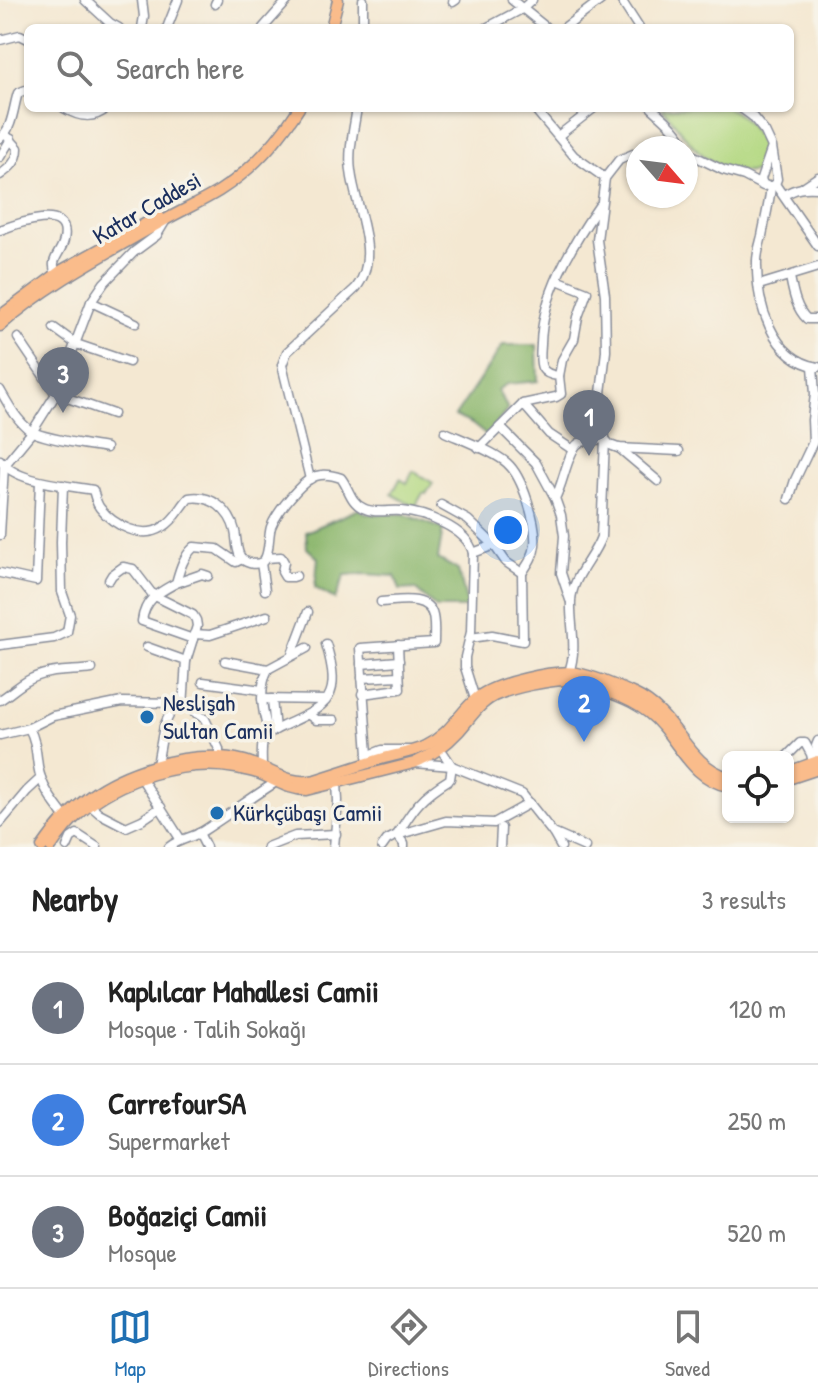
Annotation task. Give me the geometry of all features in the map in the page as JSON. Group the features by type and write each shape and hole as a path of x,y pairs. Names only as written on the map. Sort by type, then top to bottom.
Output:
{"main road":[{"path":"326,24 332,0"},
{"path":"332,24 338,0"},
{"name":"Katar Caddesi","path":"0,316 226,178 265,144 290,112"},
{"name":"Katar Caddesi","path":"0,326 61,276 219,191 248,169 279,137 296,112"},
{"path":"423,747 451,728 492,687 556,673 641,707 663,726 699,772 722,784"},
{"path":"568,676 577,673 602,681 650,703 669,720 700,762 722,775"},
{"path":"260,770 289,788 307,790 337,782 368,764 414,763 440,748 457,733 478,702"},
{"path":"53,847 56,833 65,817 86,799 132,773 219,761 302,782 423,747 440,748"},
{"path":"411,750 414,763"},
{"path":"794,770 817,762"},
{"path":"794,775 817,762"},
{"path":"42,847 90,805 158,769"},
{"path":"34,847 56,833"}],"street":[{"path":"85,0 112,24"},
{"path":"142,0 144,24"},
{"path":"169,24 178,0"},
{"path":"267,24 288,0"},
{"path":"363,0 363,24"},
{"path":"512,0 542,24"},
{"path":"494,24 532,0"},
{"path":"569,24 601,0"},
{"path":"621,0 634,24"},
{"path":"3,39 24,37"},
{"path":"0,157 18,93 24,91"},
{"path":"71,112 91,117 100,112"},
{"path":"310,479 282,361 287,352 356,288 367,269 365,229 350,169 357,112"},
{"path":"537,112 574,156 605,178"},
{"path":"558,136 589,112"},
{"path":"657,112 680,136"},
{"path":"746,112 757,122 772,147 769,206 757,260 764,317 780,344 816,367 813,442 789,499"},
{"path":"0,175 13,165 18,155 18,148 5,140"},
{"path":"763,174 772,147"},
{"path":"571,601 575,584 601,537 605,439 601,393 606,351 605,295 597,240 605,178 619,160 626,157"},
{"path":"698,158 723,170 771,182 784,195 818,246"},
{"path":"744,176 769,171 771,182"},
{"path":"784,195 818,177"},
{"path":"803,187 818,188"},
{"path":"559,376 543,372 540,362 541,326 557,280 584,226 602,202"},
{"path":"0,230 29,220 56,219 62,222 65,231 59,252 61,276"},
{"path":"0,535 2,463 32,432 56,394 91,302 104,283 134,252 157,235 166,220"},
{"path":"759,285 818,267"},
{"path":"790,277 803,316 818,319"},
{"path":"479,448 523,404 560,396 562,360 574,339 587,292 557,280"},
{"path":"91,302 136,323"},
{"path":"54,328 76,344 129,362"},
{"path":"18,338 56,394 113,414"},
{"path":"0,390 15,415 32,432 106,448"},
{"path":"523,404 549,434 573,450"},
{"path":"500,427 536,463 561,515 564,536 561,573 571,601 574,649 568,676"},
{"path":"445,432 507,463 518,475 536,541 534,553 522,573 523,641 492,635 470,638"},
{"path":"605,439 618,448 679,451"},
{"path":"555,498 561,489 573,450 579,443 605,439"},
{"path":"618,448 658,481"},
{"path":"2,463 40,482 93,490 106,514 128,528 144,533 152,533 167,525 189,498 214,502 232,521 242,559 252,564 281,557 285,577 296,576"},
{"path":"265,590 264,560 279,511 291,496 317,475 328,474 344,481 351,498 366,510 402,511 456,529 466,537 473,553 473,604 465,667 478,702"},
{"path":"0,573 36,581 40,482"},
{"path":"0,645 54,638 67,632 70,615 62,592 63,485"},
{"path":"441,505 468,520 494,545 506,562 522,573"},
{"path":"473,553 494,545"},
{"path":"176,583 181,566 194,547 217,549 236,562 242,559"},
{"path":"109,580 123,567 133,569 153,595 193,615 196,620 179,705 164,726 158,769"},
{"path":"208,576 202,574 153,595 143,612 142,621 194,636 210,635 267,616"},
{"path":"368,764 360,648 434,643 433,614 427,605 418,600 381,602"},
{"path":"291,655 308,612"},
{"path":"260,770 264,741 272,732 309,715 327,700 333,689 326,644"},
{"path":"362,694 400,689 398,645"},
{"path":"147,647 186,661"},
{"path":"272,732 263,716 265,674 268,669 307,648"},
{"path":"225,661 268,669"},
{"path":"361,664 399,661"},
{"path":"0,700 29,679 63,671 92,669"},
{"path":"362,678 399,676"},
{"path":"203,682 272,699 327,700"},
{"path":"272,699 272,732"},
{"path":"0,735 29,728 53,716 122,702 179,705 205,719 219,749 219,761"},
{"path":"309,715 316,720 334,720"},
{"path":"29,728 34,738 41,778 65,817"},
{"path":"817,762 818,741"},
{"path":"792,751 800,743 805,743 817,762"},
{"path":"397,835 415,806 430,791 450,779 452,766 440,748"},
{"path":"414,763 452,766 522,794 561,847"},
{"path":"0,823 41,778"},
{"path":"142,779 181,840"},
{"path":"169,847 233,813 276,782"},
{"path":"334,847 337,782"},
{"path":"382,847 397,835 446,821 494,823 530,803"},
{"path":"90,805 126,827 161,807"},
{"path":"500,847 501,828"},
{"path":"199,833 206,847"},
{"path":"553,833 585,847"},
{"path":"67,847 77,834 97,847"},
{"path":"267,847 295,836 336,834"},
{"path":"397,835 404,847"}],"green space":[{"path":"665,112 734,112 758,137 765,160 762,168 752,172 724,168 698,150 698,136 685,136"},
{"path":"503,345 537,345 538,381 507,384 497,390 508,409 487,436 455,416"},
{"path":"413,471 433,483 415,507 392,494 400,479 407,483"},
{"path":"359,509 367,514 404,514 443,529 438,559 458,570 468,608 436,608 415,589 400,590 395,576 345,575 335,599 315,588 318,558 307,548 306,532"}],"place":[{"name":"Boğaziçi Camii","path":"63,413"},
{"name":"Kaplılcar Mahallesi Camii","path":"589,456"},
{"name":"Neslişah Sultan Camii","path":"147,717"},
{"name":"CarrefourSA","path":"584,742"},
{"name":"Kürkçübaşı Camii","path":"217,813"}]}
